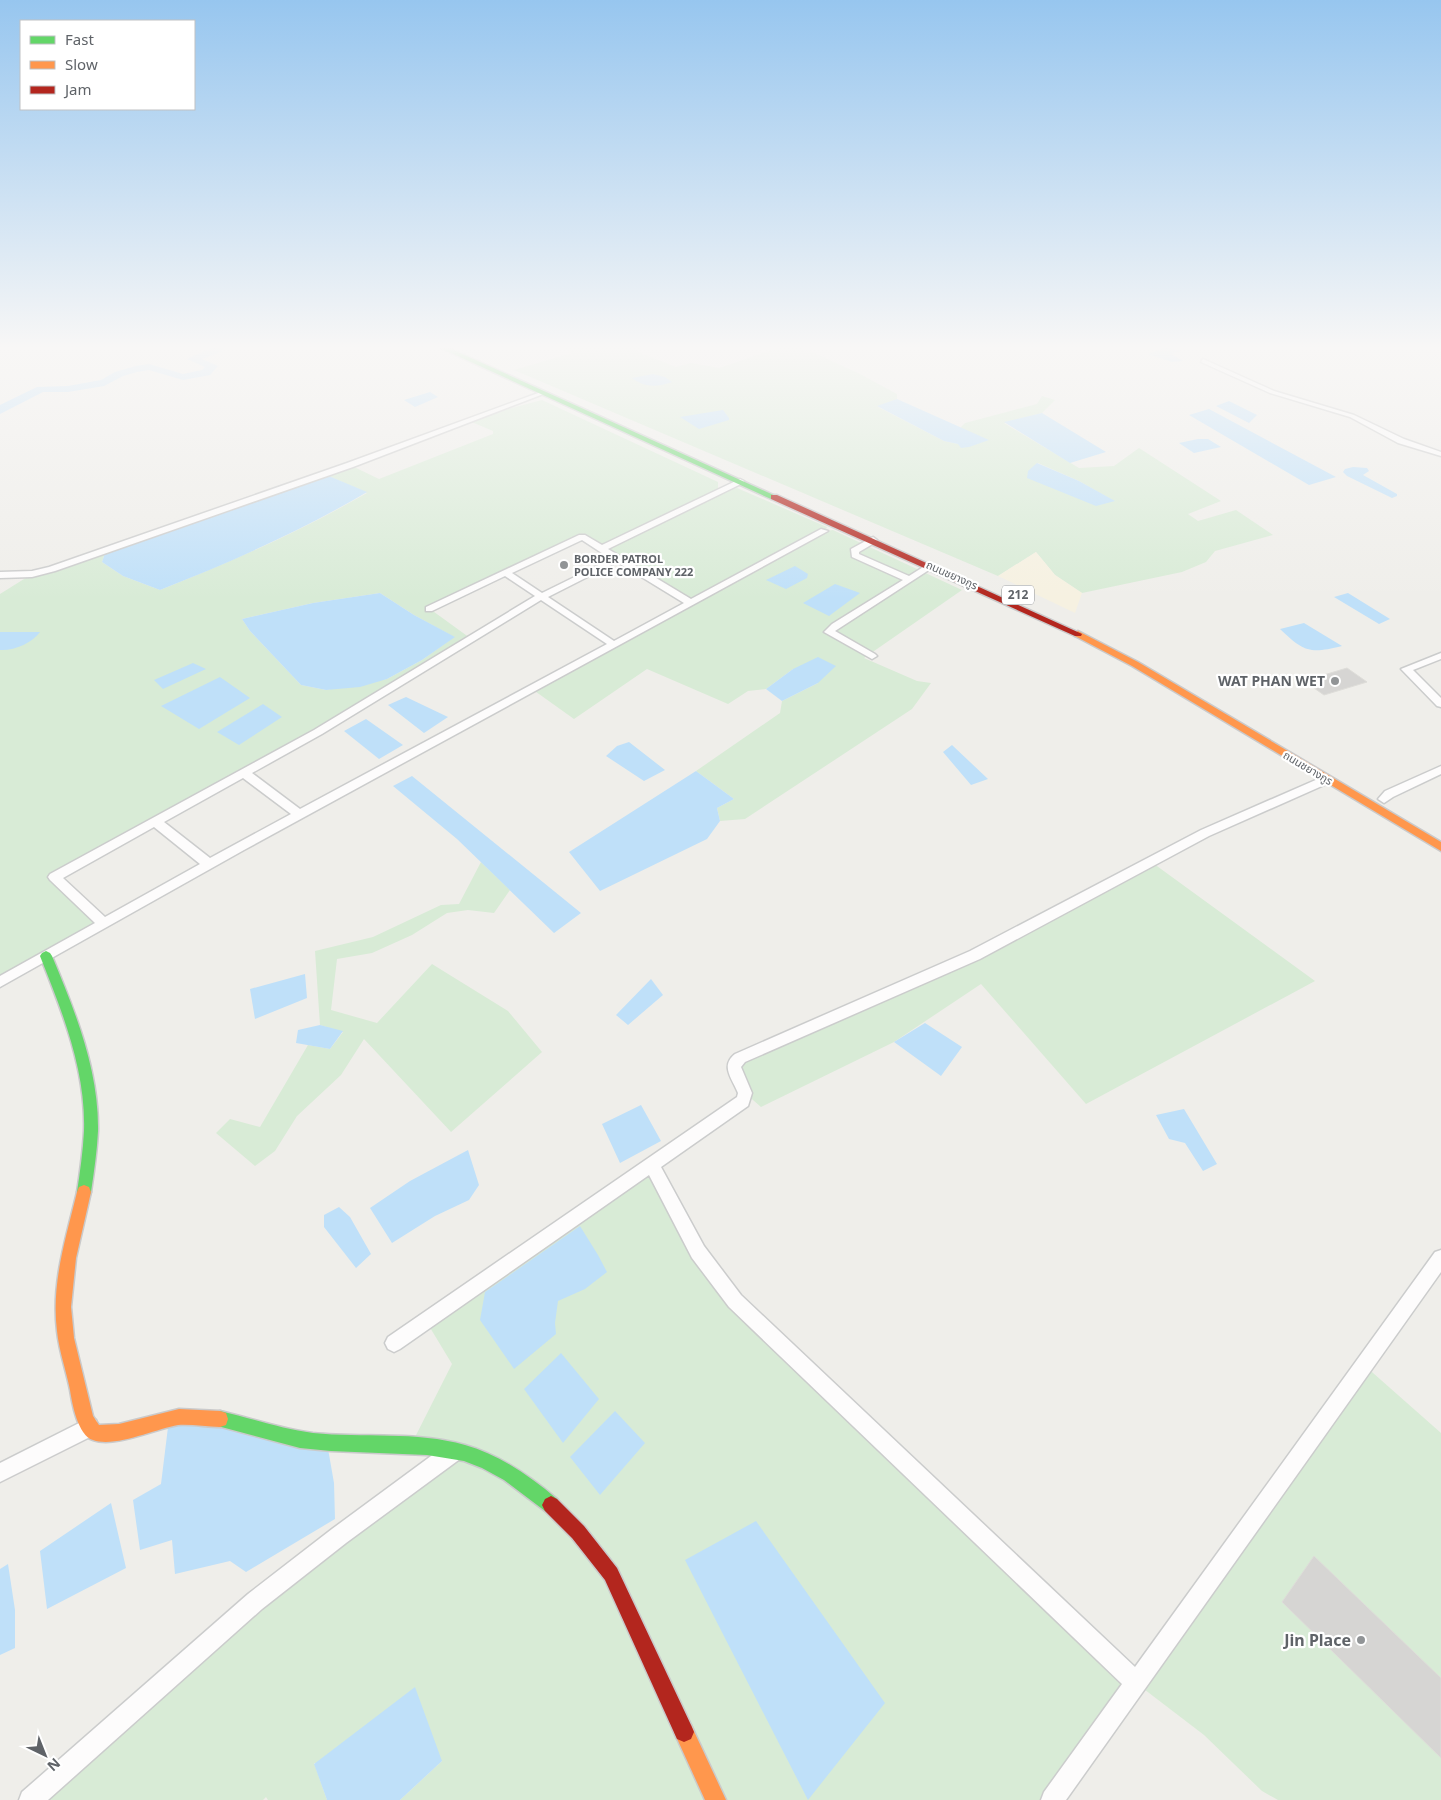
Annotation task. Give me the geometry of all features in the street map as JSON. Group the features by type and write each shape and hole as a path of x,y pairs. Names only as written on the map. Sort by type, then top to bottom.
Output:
{"main road":[{"name":"ถนนชยางกูร","path":"628,431 740,481 775,492 873,540 1083,636 1135,664 1441,847"},
{"name":"ถนนชยางกูร","path":"641,431 775,492 1092,630 1146,658 1294,745"},
{"path":"46,956 66,1004 80,1046 89,1092 92,1139 85,1194 64,1285 63,1310 64,1333 89,1427 95,1433 106,1434 169,1419 189,1416 211,1417 289,1438 317,1442 456,1450 497,1468 539,1493 590,1544 611,1574 716,1800"}],"street":[{"path":"0,575 32,574 52,569 341,468 441,431"},
{"path":"1383,431 1401,440 1441,454"},
{"path":"601,549 740,481"},
{"path":"0,982 210,865 824,531"},
{"path":"429,609 582,537 690,603"},
{"path":"873,540 854,551 855,555 909,579"},
{"path":"104,924 54,877 244,773 418,673 470,638 542,596 617,559"},
{"path":"872,656 829,632 835,626 931,566"},
{"path":"506,573 614,645"},
{"path":"1441,656 1406,668 1441,704"},
{"path":"1384,799 1389,794 1441,770"},
{"path":"244,773 300,816"},
{"path":"394,1343 743,1101 746,1092 734,1067 734,1063 740,1058 975,955 1204,833 1327,779"},
{"path":"156,822 210,865"},
{"path":"651,1164 698,1252 735,1301 1136,1683"},
{"path":"1052,1800 1441,1258"},
{"path":"0,1473 89,1427"},
{"path":"30,1800 65,1772 228,1624 354,1524 456,1450"}],"green space":[{"path":"493,431 609,431 718,482 718,492 737,488 827,527 825,531 833,530 962,590 864,658 917,681 931,683 912,709 745,819 720,821 717,808 734,799 696,771 780,713 782,701 818,683 793,669 766,689 748,691 728,704 647,669 574,719 532,689 690,603 582,537 430,609 470,638 417,673 54,877 104,924 0,982 0,594 32,574 106,550 102,562 123,576 160,590 265,545 367,493 324,474 350,465 379,479 493,434","holes":["380,593 414,615 454,637 422,660 387,679 326,690 301,685 250,631 242,619 313,603"]},
{"path":"657,431 925,431 944,441 958,444 988,440 967,431 1017,431 1079,468 1114,466 1139,448 1221,501 1188,514 1198,521 1236,510 1273,535 1215,551 1206,562 1182,572 1082,593 1055,575 1036,552 998,576","holes":["1038,463 1079,481 1114,501 1029,471"]},
{"path":"1150,861 1315,981 1086,1104 981,984 894,1042 761,1107 745,1093 734,1063 901,986"},
{"path":"481,862 510,890 494,913 468,910 447,913 412,935 372,953 337,959 331,1010 377,1023 432,964 508,1011 542,1052 451,1132 364,1039 341,1075 297,1116 275,1151 255,1166 216,1133 230,1119 260,1127 308,1045 330,1049 343,1032 320,1025 315,951 373,937 441,905 459,904"},
{"path":"651,1164 715,1276 1136,1683 1052,1800 400,1800 442,1761 314,1763 327,1800 268,1800 266,1797 263,1800 30,1800 228,1624 455,1451 410,1447 452,1364 426,1321"},
{"path":"1364,1365 1441,1433 1441,1800 1278,1800 1262,1791 1204,1735 1136,1683"}],"sand":[{"path":"1036,552 1055,575 1082,593 1075,613 998,576"}],"water":[{"path":"925,431 969,431 989,440 961,448 958,444 944,441"},
{"path":"1018,431 1072,431 1106,452 1070,463"},
{"path":"1216,431 1250,431 1336,477 1309,485"},
{"path":"1208,439 1221,447 1194,453 1179,443"},
{"path":"1037,463 1079,481 1115,501 1096,506 1027,478 1028,471"},
{"path":"1353,467 1367,468 1369,471 1363,475 1397,494 1397,496 1392,498 1347,476 1343,472 1345,469"},
{"path":"324,474 367,492 317,520 265,545 160,590 123,576 102,562 106,550"},
{"path":"795,566 808,574 807,578 786,589 766,580"},
{"path":"835,584 860,593 829,616 803,603"},
{"path":"380,593 414,615 455,637 422,660 387,679 360,687 326,690 301,685 250,631 242,619 313,603"},
{"path":"1348,593 1390,619 1379,624 1334,597"},
{"path":"1304,623 1342,646 1322,650 1308,649 1295,642 1280,629"},
{"path":"0,632 40,632 22,646 0,650"},
{"path":"818,657 836,666 818,683 782,701 766,689 793,669"},
{"path":"193,663 206,669 163,689 154,680"},
{"path":"220,677 250,698 199,729 161,706"},
{"path":"406,697 448,717 424,733 388,705"},
{"path":"263,704 282,717 239,745 217,732"},
{"path":"366,719 403,745 379,759 344,731"},
{"path":"629,742 665,770 644,781 606,756 617,746"},
{"path":"952,745 988,779 971,785 943,752"},
{"path":"696,771 734,799 717,808 720,821 707,839 600,891 569,852"},
{"path":"412,776 581,913 554,933 457,839 393,786"},
{"path":"305,974 307,998 255,1019 250,989"},
{"path":"651,979 663,995 628,1025 616,1015"},
{"path":"925,1023 962,1047 941,1076 894,1042"},
{"path":"320,1025 343,1031 330,1049 296,1043 298,1030"},
{"path":"641,1105 661,1141 620,1163 602,1124"},
{"path":"1184,1109 1217,1164 1203,1171 1185,1143 1169,1139 1156,1115"},
{"path":"468,1150 479,1185 469,1200 435,1216 392,1243 370,1208 410,1181"},
{"path":"339,1207 350,1217 371,1254 356,1268 324,1227 324,1215"},
{"path":"580,1226 607,1272 585,1289 558,1301 555,1323 556,1334 514,1369 480,1320 485,1292"},
{"path":"561,1353 599,1399 563,1443 524,1389"},
{"path":"615,1411 645,1443 600,1495 570,1457"},
{"path":"169,1419 327,1443 334,1483 335,1519 246,1572 230,1561 175,1574 172,1540 140,1550 133,1500 161,1484"},
{"path":"111,1503 126,1568 47,1609 40,1551"},
{"path":"756,1521 885,1703 808,1800 685,1560"},
{"path":"8,1564 15,1610 15,1648 0,1655 0,1569"},
{"path":"415,1687 442,1761 400,1800 327,1800 314,1764"}],"building":[{"name":"WAT PHAN WET","path":"1347,668 1367,682 1324,695 1304,681"},
{"name":"Jin Place","path":"1314,1556 1441,1678 1441,1758 1282,1602"}],"traffic: fast":[{"path":"627,431 774,497"},
{"path":"46,956 69,1015 85,1071 91,1129 84,1192"},
{"path":"220,1419 300,1439 331,1443 427,1446 464,1453 488,1462 511,1474 551,1505"}],"traffic: slow":[{"path":"1078,634 1135,664 1441,847"},
{"path":"84,1192 65,1274 63,1307 67,1345 82,1408 90,1427 95,1433 119,1432 179,1417 220,1419"},
{"path":"684,1732 716,1800"}],"traffic: jam":[{"path":"774,497 1078,634"},
{"path":"551,1505 578,1532 611,1574 684,1732"}],"place":[{"name":"BORDER PATROL POLICE COMPANY 222","path":"564,565"},
{"name":"WAT PHAN WET","path":"1335,681"},
{"name":"Jin Place","path":"1361,1640"}]}
